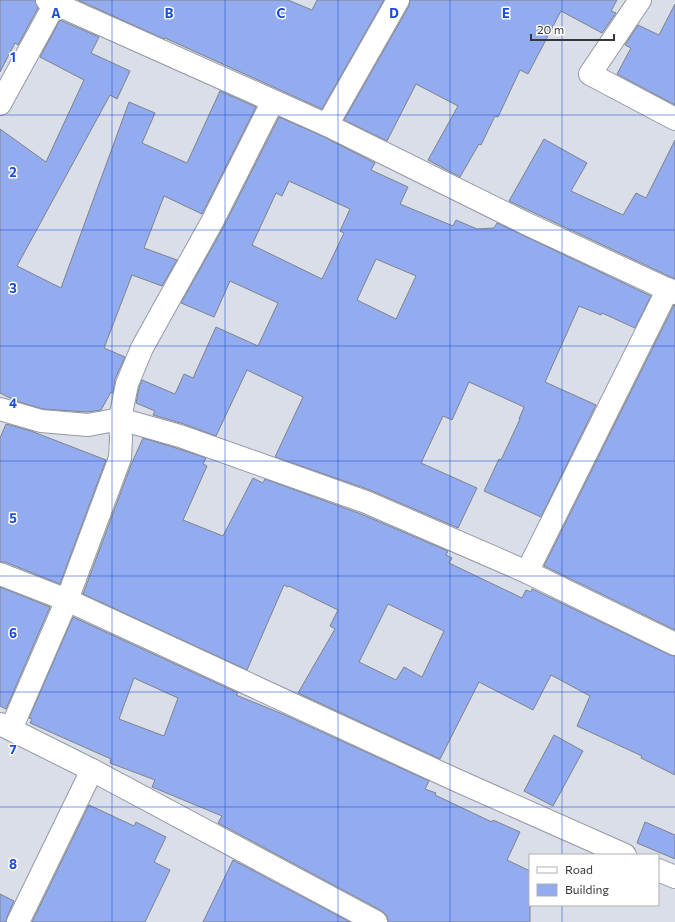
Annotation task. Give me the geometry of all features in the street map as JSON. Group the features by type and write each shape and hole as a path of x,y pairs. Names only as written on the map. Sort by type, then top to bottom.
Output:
{"street":[{"path":"327,126 398,0"},
{"path":"640,0 590,74 675,119"},
{"path":"0,104 53,1 327,126 525,223 671,291 527,572"},
{"path":"273,101 212,222 142,348 127,384 120,419 120,458 67,600 6,727 92,770 376,922"},
{"path":"0,409 41,421 88,425 120,419 180,436 366,502 527,572 675,644"},
{"path":"0,574 67,600 463,783 623,854"},
{"path":"18,922 92,770"},
{"path":"659,870 675,878"}],"building":[{"path":"0,0 35,0 38,8 18,45 15,43 0,72"},
{"path":"78,0 288,0 312,10 317,0 384,0 322,109"},
{"path":"410,0 617,0 611,11 616,13 602,33 561,11 528,74 520,70 498,117 495,116 481,145 479,144 460,177 428,160 458,106 416,84 387,141 344,120 409,6"},
{"path":"675,4 675,105 617,74 631,48 625,45 638,25 659,35"},
{"path":"60,20 99,37 91,53 130,71 117,99 110,95 17,266 61,288 129,102 155,113 142,143 187,163 220,91 256,107 202,214 164,196 144,248 177,260 162,286 132,275 104,348 125,357 115,379 113,393 111,392 101,410 87,412 43,409 16,401 0,393 0,129 46,162 84,80 40,57"},
{"path":"279,117 322,136 375,163 371,170 408,187 400,204 453,226 456,220 477,229 494,228 497,223 651,296 635,328 602,313 601,315 579,306 545,382 596,405 541,517 484,491 499,459 501,460 524,407 469,382 452,420 443,416 421,463 477,488 458,528 370,490 275,457 303,397 247,370 216,436 184,424 153,415 155,411 136,403 142,380 175,394 184,374 193,378 216,327 258,346 278,303 230,281 214,317 181,303 223,228","holes":["289,181 350,209 340,231 344,233 322,279 252,245 276,193 282,196","376,259 416,276 396,319 357,300"]},
{"path":"544,139 587,163 571,191 623,215 636,193 646,198 675,140 675,279 509,201"},
{"path":"675,305 675,630 544,566"},
{"path":"6,424 31,431 106,460 60,584 5,562 0,562 0,438"},
{"path":"143,438 206,458 203,464 207,466 183,520 223,536 253,478 263,483 265,479 361,514 448,551 446,555 452,558 449,563 522,598 526,590 531,592 532,589 670,655 675,656 675,775 641,758 642,756 577,726 590,696 551,675 533,710 479,682 440,759 298,693 335,629 330,626 338,610 289,586 284,585 247,670 83,594 131,465","holes":["388,604 444,631 422,677 404,667 396,680 359,662"]},
{"path":"0,587 50,607 6,709 0,706"},
{"path":"73,617 238,693 236,695 285,715 429,781 425,789 436,793 435,795 492,822 493,820 520,832 507,860 529,871 530,922 388,922 387,916 382,911 218,823 222,816 152,787 155,780 110,763 111,759 30,723 32,719 29,718","holes":["134,678 178,698 164,736 119,719"]},
{"path":"554,735 583,751 553,806 524,791"},
{"path":"89,805 134,826 136,822 166,837 154,862 170,870 145,922 32,922"},
{"path":"645,822 675,835 675,859 637,843"},
{"path":"233,860 350,922 203,922"},
{"path":"0,894 14,901 6,922 0,922"}]}
